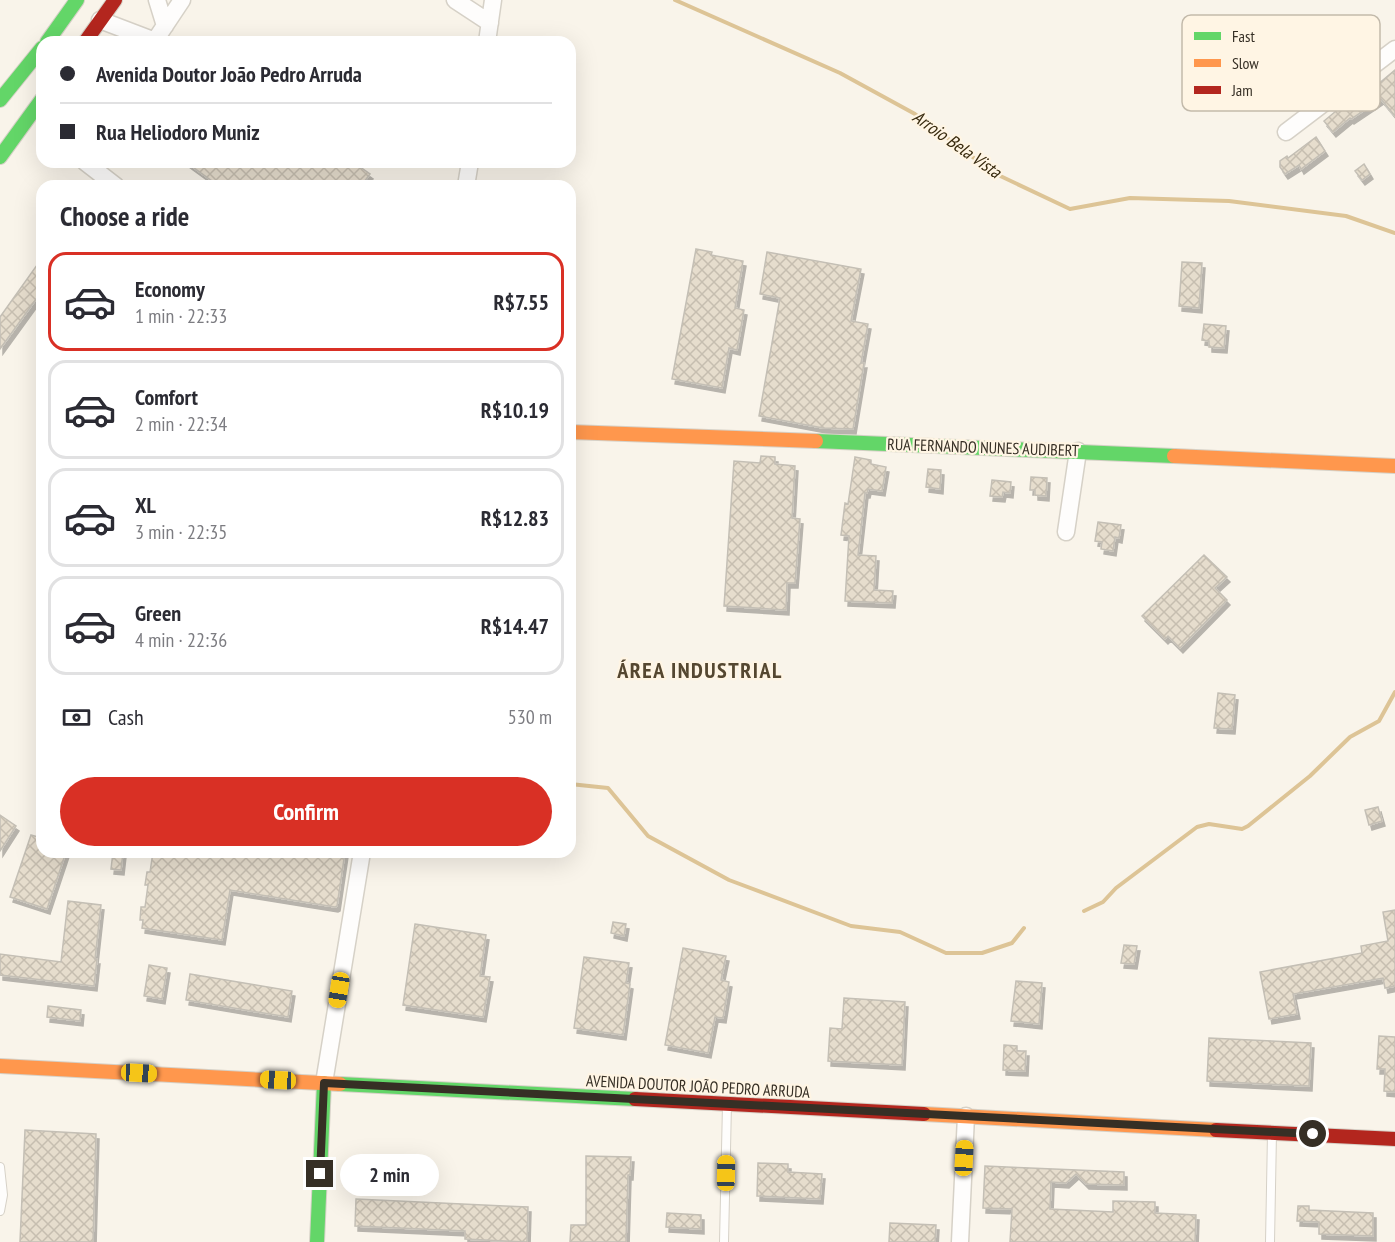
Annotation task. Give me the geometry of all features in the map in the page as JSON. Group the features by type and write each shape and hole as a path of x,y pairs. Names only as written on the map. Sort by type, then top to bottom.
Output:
{"main road":[{"path":"51,36 77,0"},
{"path":"89,36 115,0"},
{"path":"0,100 36,55"},
{"path":"0,157 35,118"},
{"name":"RUA FERNANDO NUNES AUDIBERT","path":"576,432 1078,451 1395,466"},
{"name":"AVENIDA DOUTOR JOÃO PEDRO ARRUDA","path":"0,1066 1395,1139"},
{"path":"317,1242 324,1083"}],"street":[{"path":"157,0 165,26"},
{"path":"158,36 182,0"},
{"path":"455,0 490,23"},
{"path":"488,36 494,0"},
{"path":"100,20 139,36"},
{"path":"1380,60 1395,49"},
{"path":"1286,132 1314,111"},
{"path":"93,168 108,180"},
{"path":"1066,532 1078,451"},
{"path":"324,1083 361,858"},
{"path":"960,1242 966,1116"}],"lane":[{"path":"724,1242 727,1104"},
{"path":"1270,1242 1272,1132"},
{"path":"0,1167 3,1195 0,1211"}],"building":[{"path":"1395,70 1395,116 1380,100 1380,82"},
{"path":"1336,111 1363,111 1333,132 1324,121"},
{"path":"1316,137 1325,151 1301,169 1299,165 1285,174 1280,167 1280,161 1287,156 1288,158"},
{"path":"1364,164 1370,174 1362,180 1355,171"},
{"path":"194,168 362,168 370,174 366,180 211,180"},
{"path":"696,249 712,252 711,255 743,261 735,308 744,310 737,350 729,348 722,388 672,379"},
{"path":"767,252 861,269 851,321 868,324 853,429 823,428 759,416 780,298 760,294"},
{"path":"1182,262 1202,263 1199,308 1179,306"},
{"path":"36,266 36,299 0,349 0,317"},
{"path":"1204,324 1226,326 1224,348 1209,347 1209,341 1202,340"},
{"path":"761,456 775,457 775,464 795,466 792,518 800,519 795,583 787,583 786,610 724,606 734,461 760,463"},
{"path":"855,457 871,460 871,464 886,467 882,491 868,489 865,493 858,555 876,556 874,590 893,591 892,603 845,601 849,536 841,535"},
{"path":"928,469 941,470 940,489 926,487"},
{"path":"1031,477 1047,478 1046,496 1035,495 1035,490 1030,490"},
{"path":"992,480 1011,482 1010,493 1003,492 1002,497 990,496"},
{"path":"1098,522 1121,525 1119,538 1115,537 1113,551 1101,549 1102,542 1095,541"},
{"path":"1204,555 1227,577 1215,588 1227,600 1180,648 1168,636 1165,639 1142,616"},
{"path":"1218,693 1235,695 1232,729 1214,728"},
{"path":"1378,807 1382,821 1369,825 1365,810"},
{"path":"0,815 16,826 0,851"},
{"path":"31,835 36,836 36,858 64,858 47,909 10,897"},
{"path":"112,858 122,858 121,870 111,869"},
{"path":"152,858 344,858 335,907 230,890 222,940 142,928 141,907 145,907 148,885 145,885 147,872 150,872"},
{"path":"68,901 101,905 94,986 0,975 0,954 61,962"},
{"path":"1395,910 1395,986 1385,988 1383,978 1293,994 1297,1014 1269,1019 1260,972 1362,953 1361,946 1388,941 1383,912"},
{"path":"613,922 626,924 624,936 611,933"},
{"path":"415,924 486,935 480,976 490,977 483,1017 403,1005"},
{"path":"1124,945 1137,946 1134,964 1121,963"},
{"path":"683,948 726,956 721,980 729,982 723,1018 715,1017 708,1053 665,1045"},
{"path":"584,957 629,963 626,983 630,984 623,1035 574,1028"},
{"path":"149,965 167,968 162,999 144,996"},
{"path":"190,974 292,991 288,1017 186,1000"},
{"path":"1016,981 1042,983 1039,1024 1011,1021"},
{"path":"844,998 905,1002 902,1065 828,1061 830,1028 842,1029"},
{"path":"48,1006 81,1010 80,1021 47,1017"},
{"path":"1379,1036 1395,1037 1395,1092 1384,1091 1385,1069 1377,1069"},
{"path":"1209,1038 1311,1043 1309,1086 1207,1081"},
{"path":"1004,1045 1017,1046 1017,1051 1026,1051 1025,1071 1003,1070"},
{"path":"25,1130 96,1134 93,1242 20,1242"},
{"path":"586,1156 631,1157 630,1175 628,1175 626,1242 570,1242 571,1225 586,1225"},
{"path":"758,1163 788,1164 788,1172 822,1174 820,1199 757,1196"},
{"path":"985,1166 1124,1172 1124,1185 1086,1184 1076,1174 1066,1183 1051,1182 1050,1209 1113,1212 1113,1201 1155,1202 1155,1213 1196,1215 1195,1242 1010,1242 1012,1209 983,1208"},
{"path":"356,1199 528,1207 527,1242 465,1239 465,1231 355,1226"},
{"path":"1298,1206 1309,1206 1309,1210 1373,1213 1373,1236 1319,1234 1319,1222 1297,1221"},
{"path":"667,1213 701,1215 701,1229 666,1227"},
{"path":"890,1223 936,1225 935,1242 889,1242"}],"waterway":[{"name":"Arroio Bela Vista","path":"675,0 840,73 915,114 994,173 1070,209 1130,198 1229,201 1346,216 1395,233"},
{"path":"1084,911 1103,902 1116,888 1197,827 1209,824 1242,829 1248,826 1310,776 1350,737 1379,721 1395,692"},
{"path":"576,785 608,788 648,836 729,880 851,926 900,932 946,953 982,953 1012,943 1024,928"}],"traffic: fast":[{"path":"51,36 77,0"},
{"path":"0,100 36,55"},
{"path":"0,157 36,107"},
{"path":"816,441 1174,456"},
{"path":"317,1242 324,1083"},
{"path":"340,1084 635,1099"}],"traffic: slow":[{"path":"576,432 816,441"},
{"path":"1174,456 1395,466"},
{"path":"0,1066 340,1084"},
{"path":"924,1114 1216,1130"}],"traffic: jam":[{"path":"89,36 115,0"},
{"path":"635,1099 924,1114"},
{"path":"1216,1130 1395,1139"}],"district":[{"name":"ÁREA INDUSTRIAL","path":"700,670"}],"route":[{"path":"320,1174 324,1083 1313,1134"}]}
